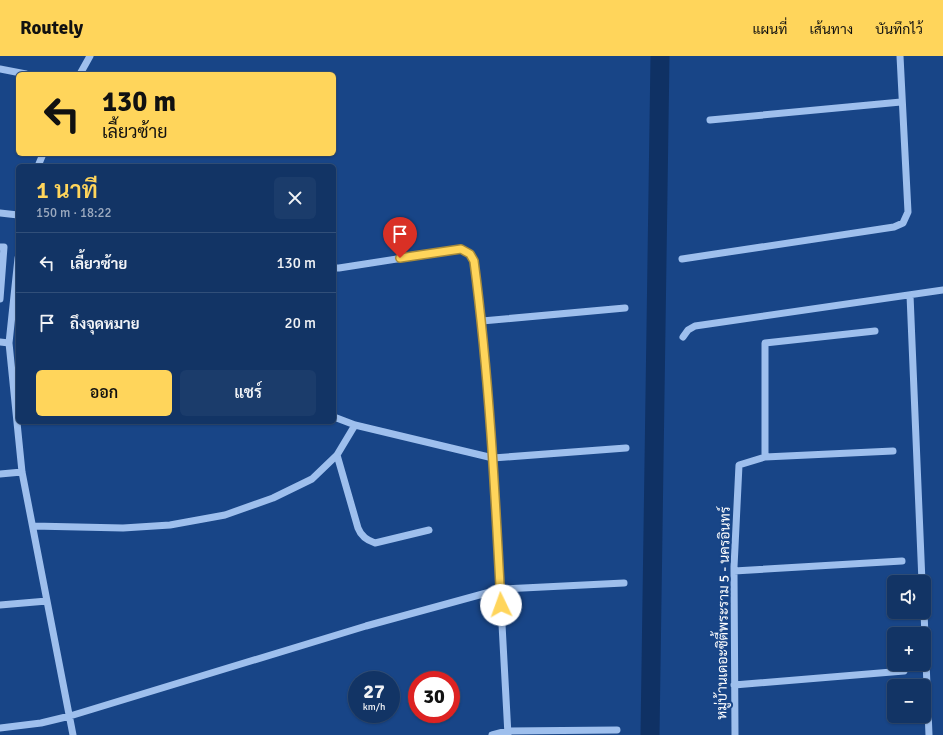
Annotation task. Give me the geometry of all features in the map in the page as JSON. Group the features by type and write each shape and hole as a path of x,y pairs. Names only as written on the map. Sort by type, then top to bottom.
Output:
{"street":[{"path":"81,72 90,56"},
{"path":"682,259 894,227 903,223 908,212 901,102 900,56"},
{"path":"0,69 16,72"},
{"path":"710,120 901,102"},
{"path":"0,213 16,214"},
{"path":"0,247 4,247 0,298"},
{"path":"336,268 461,249 470,254 474,261 482,321 493,458 508,733"},
{"path":"16,277 9,343 16,412"},
{"path":"683,336 688,330 695,326 943,290"},
{"path":"910,295 922,575"},
{"path":"482,321 625,308"},
{"path":"875,331 765,343 765,457 893,451"},
{"path":"0,342 9,343"},
{"path":"336,419 355,425 493,458 626,448"},
{"path":"17,424 22,472 73,735"},
{"path":"33,526 123,528 170,525 225,515 273,498 312,479 337,455 355,425"},
{"path":"337,455 358,528 361,535 367,540 375,542 429,530"},
{"name":"หมู่บ้านเดอะซิตี้พระราม 5 - นครอินทร์","path":"734,735 734,571 739,465 765,457"},
{"path":"0,474 22,472"},
{"path":"734,571 902,561"},
{"path":"0,728 41,723 70,716 366,626 500,589 624,583"},
{"path":"0,605 47,601"},
{"path":"924,619 929,735"},
{"path":"734,685 904,671"},
{"path":"492,735 508,733 617,730"}],"waterway":[{"path":"650,735 660,56"}],"route":[{"path":"400,258 461,249 470,254 474,261 482,321 493,458 501,605"}]}
